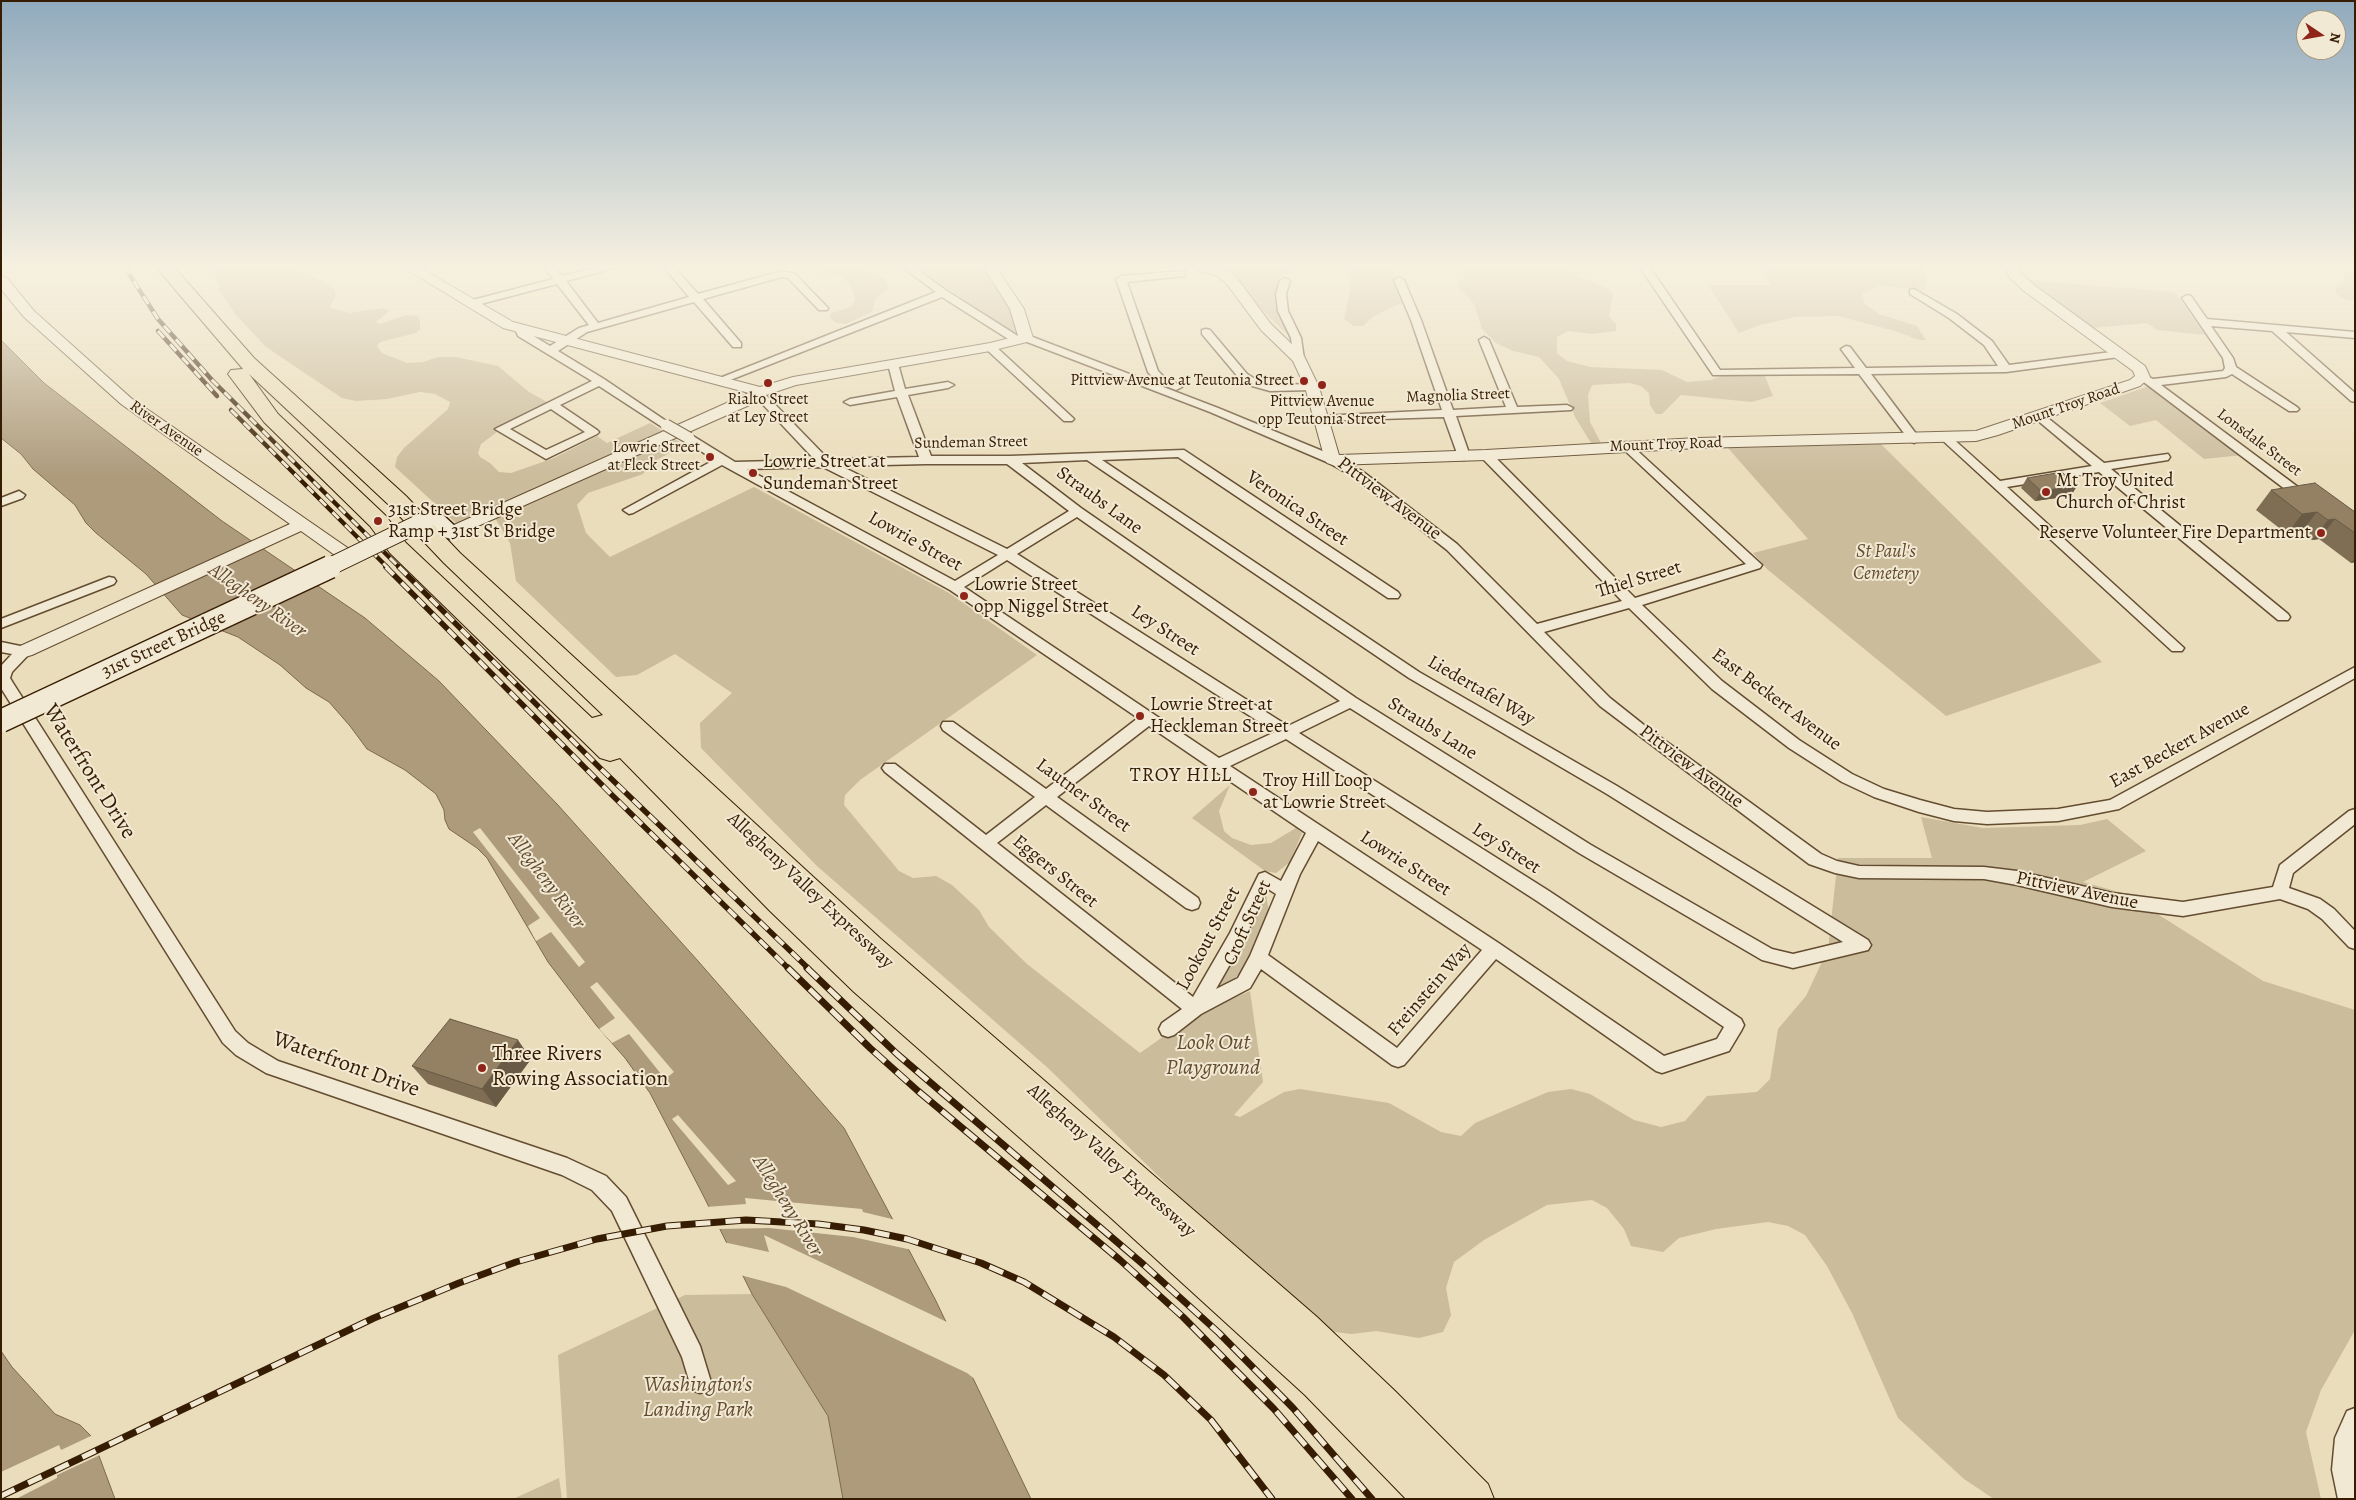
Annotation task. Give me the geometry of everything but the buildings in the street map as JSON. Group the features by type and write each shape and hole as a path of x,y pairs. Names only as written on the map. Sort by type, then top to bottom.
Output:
{"highway":[{"name":"Allegheny Valley Expressway","path":"201,336 210,347 242,368 398,501 452,558 870,948 1303,1331 1381,1405 1473,1499"},
{"name":"Allegheny Valley Expressway","path":"218,336 242,368 333,458 437,566 696,814 781,902 865,982 1124,1206 1320,1381 1436,1499"},
{"path":"242,368 271,418 378,521 398,548 644,783 752,882 781,902"},
{"path":"242,368 319,414 606,679 781,850 870,948"}],"main road":[{"name":"31st Street Bridge","path":"1,721 390,537 437,523"}],"street":[{"name":"River Avenue","path":"54,336 126,401 349,557"},
{"name":"Lowrie Street","path":"525,336 600,381 728,463 955,588 1315,831 1494,949 1662,1065"},
{"name":"Ley Street","path":"550,336 752,388 825,463 1007,554 1535,891 1735,1025 1723,1045 1662,1065"},
{"path":"550,351 573,336"},
{"path":"729,336 736,344"},
{"path":"721,380 833,336"},
{"name":"Mount Troy Road","path":"1016,336 1214,410 1333,460 1486,455 1626,446 1946,438 1993,432 2147,380 2140,369 2095,336"},
{"path":"437,523 741,404 758,393 793,381 990,347 1021,339 1021,336"},
{"path":"1141,336 1153,372 1162,381 1208,399 1215,405 1214,410"},
{"path":"1209,336 1243,376 1256,384 1270,388 1312,387"},
{"name":"Pittview Avenue","path":"1275,336 1299,359 1312,387 1333,460 1358,474 1439,536 1605,702 1815,859 1834,867 1859,872 1984,873 2017,878 2112,900 2184,909 2280,892"},
{"path":"1295,336 1299,359"},
{"path":"1422,336 1464,456"},
{"path":"1692,336 1717,372 1861,369 2006,369 2120,354"},
{"path":"1979,336 1988,343 2006,369"},
{"path":"2213,336 2228,358 2231,369 2293,408"},
{"path":"2284,336 2355,399"},
{"path":"1484,340 1513,411"},
{"path":"990,347 1068,419"},
{"path":"1846,348 1914,439"},
{"path":"893,364 901,393 926,460"},
{"path":"2147,380 2226,374 2231,369"},
{"name":"Lonsdale Street","path":"2147,380 2315,505"},
{"path":"551,404 593,432 546,455 501,429 551,404 600,381"},
{"path":"850,402 948,386"},
{"name":"Magnolia Street","path":"1321,419 1566,408"},
{"path":"2040,417 2283,617"},
{"path":"1946,438 2177,648"},
{"name":"Thiel Street","path":"1533,630 1632,603 1755,565 1626,446"},
{"name":"Sundeman Street","path":"728,463 1010,460 1180,453"},
{"name":"Veronica Street","path":"1180,453 1393,595"},
{"name":"East Beckert Avenue","path":"1486,455 1632,603 1717,685 1794,744 1846,778 1879,794 1954,815 1987,818 2029,817 2113,806 2355,672"},
{"name":"Liedertafel Way","path":"1090,457 1414,675 1612,790 1862,945"},
{"path":"1997,485 2164,457"},
{"name":"Straubs Lane","path":"1010,460 1077,511 1351,702 1585,849 1768,955 1793,961 1862,945"},
{"path":"629,510 728,463"},
{"path":"1,502 19,495"},
{"path":"955,588 1077,511"},
{"path":"1,647 13,658 303,524"},
{"path":"1,624 109,582"},
{"name":"Waterfront Drive","path":"13,658 3,678 6,684 229,1037 242,1049 272,1066 567,1167 599,1184 619,1204 689,1347 700,1382"},
{"path":"1218,765 1351,702"},
{"path":"986,843 1046,795 1149,718"},
{"name":"Lautner Street","path":"948,726 1046,795 1192,903"},
{"name":"Eggers Street","path":"890,768 1195,1009"},
{"path":"2355,815 2286,870 2280,892 2314,904 2328,914 2355,942"},
{"name":"Croft Street","path":"1195,1009 1244,983 1258,958 1285,892 1315,831"},
{"name":"Lookout Street","path":"1168,1029 1195,1009 1236,938 1265,879 1285,892"},
{"name":"Freinstein Way","path":"1258,958 1398,1059 1494,949"},
{"path":"2350,1499 2343,1470 2346,1438 2355,1419"}],"green space":[{"path":"256,336 404,336 380,342 377,346 382,353 407,363 423,362 438,357 456,357 498,366 529,392 547,402 547,407 501,429 481,444 478,453 480,457 499,472 511,473 554,458 597,436 607,443 650,423 666,433 456,523 395,467 397,457 404,448 448,409 450,402 435,394 420,392 387,399 356,401 342,398 266,347"},
{"path":"1489,336 1559,336 1557,337 1557,353 1567,361 1590,367 1662,370 1687,382 1711,380 1721,376 1765,376 1773,396 1752,402 1681,395 1662,414 1656,414 1650,405 1649,393 1641,386 1629,383 1592,385 1588,395 1590,422 1601,443 1591,443 1575,417 1559,379 1539,357 1513,351 1496,343"},
{"path":"1908,336 1923,336 1926,340 1919,340"},
{"path":"2149,386 2243,455 2204,459 2156,420 2130,426 2100,403"},
{"name":"Look Out Playground","path":"673,438 684,445 653,462 643,474 588,493 577,505 586,533 610,557 754,487 949,593 1037,655 860,780 845,795 844,805 899,871 913,878 936,876 952,885 979,910 989,927 1027,964 1140,1053 1194,1015 1250,991 1263,1082 1234,1115 1240,1117 1284,1092 1300,1089 1389,1103 1441,1132 1461,1136 1475,1123 1548,1092 1571,1089 1590,1094 1634,1120 1661,1127 1685,1121 1707,1096 1757,1092 1770,1079 1778,1029 1806,996 1828,949 1838,858 1932,858 1921,817 1983,828 2080,825 2107,819 2146,851 2083,882 2126,894 2263,981 2355,1010 2355,1330 2321,1390 2306,1432 2321,1499 1994,1499 1964,1479 1898,1418 1852,1313 1827,1266 1805,1235 1788,1226 1768,1222 1716,1229 1679,1238 1663,1252 1631,1246 1624,1229 1607,1208 1592,1200 1547,1205 1484,1240 1454,1262 1446,1288 1451,1315 1443,1332 1419,1338 1376,1331 1352,1334 1326,1331 1190,1207 1048,1068 817,866 701,748 700,723 732,693 675,654 637,675 616,677 516,581 510,543 495,518"},
{"name":"St Paul's Cemetery","path":"1881,444 2102,662 1946,716 1767,569 1753,553 1808,539 1728,448"},
{"path":"1230,785 1219,811 1224,831 1232,838 1251,845 1271,843 1296,828 1302,833 1290,862 1276,873 1265,871 1192,818"},
{"path":"1266,895 1269,911 1252,957 1240,973 1228,984 1220,988 1218,986 1242,946 1239,940 1262,897"},
{"name":"Washington's Landing Park","path":"752,1294 828,1416 843,1499 567,1499 558,1355 685,1295"},
{"path":"559,1478 562,1499 513,1499 548,1483"}],"water":[{"name":"Allegheny River","path":"1,340 44,383 222,521 365,618 439,681 557,804 698,961 844,1128 935,1299 1031,1499 843,1499 828,1416 752,1294 650,1093 625,1058 596,1025 548,962 487,858 477,848 449,829 445,820 444,810 436,794 405,770 367,749 329,702 306,688 280,665 238,637 182,615 146,574 96,533 86,523 75,505 33,469 21,454 1,438"},
{"path":"1,1351 12,1367 55,1414 80,1425 92,1437 115,1499 1,1499"}],"pier":[{"path":"480,828 585,962 579,967 551,932 536,941 528,926 540,918 473,832"},
{"path":"597,982 674,1072 665,1079 629,1034 612,1043 599,1029 615,1018 590,987"},
{"path":"678,1115 736,1181 728,1185 672,1119"},
{"path":"745,1198 862,1209 863,1212 896,1220 912,1250 853,1237 769,1228 717,1229 706,1207 746,1204"},
{"path":"764,1235 949,1323 977,1381 967,1373 786,1287 740,1275 723,1242 769,1252"},
{"path":"93,1435 100,1455 57,1475 57,1478 16,1499 1,1499 1,1472 59,1445 61,1450"}],"railway":[{"path":"163,336 217,396"},
{"path":"173,336 212,380 599,767 809,969"},
{"path":"231,410 388,568"},
{"path":"386,567 612,795 789,969"},
{"path":"788,968 870,1048 918,1091 1120,1260 1183,1317 1274,1409 1352,1499"},
{"path":"807,968 897,1054 1144,1265 1219,1333 1293,1408 1372,1499"},
{"path":"1,1496 374,1318 459,1283 516,1262 597,1239 667,1226 746,1220 818,1224 864,1230 907,1239 981,1263 1024,1282 1114,1337 1164,1375 1211,1420 1272,1499"}],"place":[{"name":"Pittview Avenue at Teutonia Street","path":"1304,381"},
{"name":"Rialto Street at Ley Street","path":"768,383"},
{"name":"Pittview Avenue opp Teutonia Street","path":"1322,385"},
{"name":"Lowrie Street at Fleck Street","path":"710,457"},
{"name":"Lowrie Street at Sundeman Street","path":"753,473"},
{"name":"Mt Troy United Church of Christ","path":"2046,492"},
{"name":"31st Street Bridge Ramp + 31st St Bridge","path":"378,521"},
{"name":"Reserve Volunteer Fire Department","path":"2321,533"},
{"name":"Lowrie Street opp Niggel Street","path":"964,596"},
{"name":"Lowrie Street at Heckleman Street","path":"1140,716"},
{"name":"Troy Hill Loop at Lowrie Street","path":"1253,792"},
{"name":"Three Rivers Rowing Association","path":"482,1068"}],"district":[{"name":"TROY HILL","path":"1181,776"}]}
